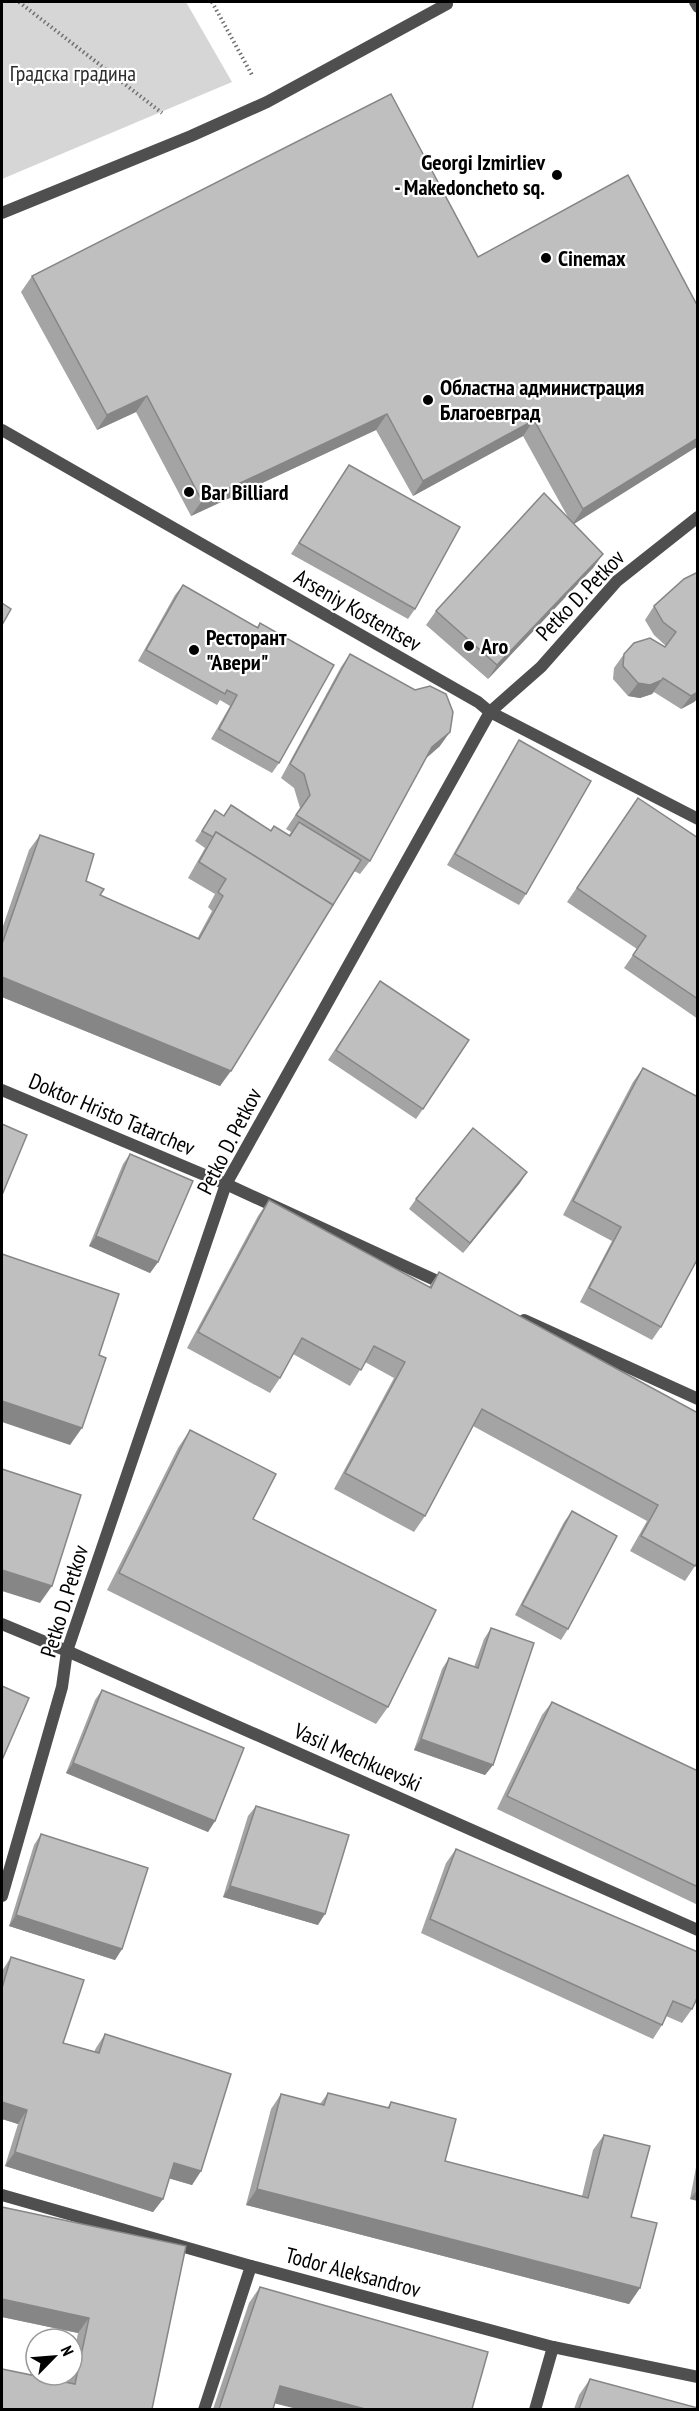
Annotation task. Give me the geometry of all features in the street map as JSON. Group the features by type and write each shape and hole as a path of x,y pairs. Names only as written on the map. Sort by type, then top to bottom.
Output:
{"street":[{"path":"2,213 191,136 267,102 448,2"},
{"path":"694,2 698,7"},
{"name":"Arseniy Kostentsev","path":"2,430 478,702 490,712 698,819"},
{"name":"Petko D. Petkov","path":"2,1896 62,1686 67,1651 226,1184 490,712 541,667 617,581 698,517"},
{"name":"Doktor Hristo Tatarchev","path":"2,1090 226,1184 457,1290"},
{"path":"512,1315 698,1399"},
{"name":"Vasil Mechkuevski","path":"2,1624 698,1930"},
{"name":"Todor Aleksandrov","path":"2,2195 251,2266 553,2347 698,2377"},
{"path":"204,2409 251,2266"},
{"path":"535,2409 553,2347"}],"path":[{"path":"19,2 191,136"},
{"path":"212,2 267,102"}],"green space":[{"name":"Градска градина","path":"2,2 186,2 232,82 2,179"}],"building":[{"path":"391,94 478,257 628,175 698,307 698,438 583,509 534,420 423,481 387,414 202,501 147,396 107,415 32,276"},
{"path":"349,465 460,527 415,609 299,543"},
{"path":"544,493 603,554 497,665 436,611"},
{"path":"698,572 698,692 691,696 663,678 650,685 638,683 623,666 624,654 634,643 650,638 665,647 676,632 663,622 654,606 684,579"},
{"path":"183,585 258,628 260,623 334,665 279,763 219,729 237,695 227,690 225,694 146,650"},
{"path":"2,603 11,609 2,625"},
{"path":"350,654 415,690 430,686 446,694 453,712 450,732 432,747 370,861 296,815 310,795 304,774 290,764"},
{"path":"519,740 591,781 526,894 455,854"},
{"path":"638,798 698,838 698,999 633,955 646,936 577,888"},
{"path":"231,805 271,831 274,826 290,836 299,822 361,860 333,905 216,832 213,837 202,831 215,810 224,816"},
{"path":"216,832 333,905 231,1071 2,977 2,944 40,835 94,854 86,881 104,889 100,895 199,939 223,896 218,892 226,879 199,862"},
{"path":"380,981 469,1040 423,1109 336,1050"},
{"path":"643,1068 698,1097 698,1258 661,1327 589,1288 621,1227 573,1201"},
{"path":"2,1124 27,1135 2,1195"},
{"path":"473,1128 527,1172 470,1243 416,1199"},
{"path":"130,1154 193,1181 158,1262 96,1236"},
{"path":"269,1200 431,1288 439,1272 698,1413 698,1562 695,1566 641,1536 658,1505 482,1409 425,1516 345,1473 405,1362 374,1346 361,1370 302,1338 280,1378 198,1332"},
{"path":"2,1254 119,1294 99,1355 106,1358 82,1428 2,1401"},
{"path":"190,1430 276,1474 253,1519 436,1610 388,1707 119,1573"},
{"path":"2,1469 81,1495 52,1586 2,1570"},
{"path":"572,1511 617,1536 568,1629 522,1605"},
{"path":"491,1628 534,1643 493,1765 421,1739 449,1658 478,1668"},
{"path":"2,1686 29,1698 2,1760"},
{"path":"102,1690 244,1748 215,1821 73,1763"},
{"path":"552,1702 698,1771 698,1887 507,1796"},
{"path":"256,1806 349,1835 325,1914 230,1886"},
{"path":"41,1834 148,1868 122,1949 16,1915"},
{"path":"456,1849 698,1952 698,1996 692,2009 673,2001 662,2025 430,1919"},
{"path":"11,1957 84,1980 63,2043 99,2053 105,2034 231,2074 201,2171 174,2163 163,2199 15,2152 27,2110 2,2102 2,1988"},
{"path":"328,2093 389,2108 391,2102 456,2119 445,2161 588,2198 604,2135 650,2146 631,2217 657,2223 640,2288 257,2189 281,2094 324,2105"},
{"path":"2,2207 186,2246 152,2409 2,2409 2,2369 24,2374 24,2387 84,2387 84,2342 89,2318 2,2299"},
{"path":"260,2287 488,2352 472,2409 365,2409 280,2386 273,2409 219,2409"},
{"path":"590,2379 698,2408 698,2409 579,2409"}],"place":[{"name":"Georgi Izmirliev - Makedoncheto sq.","path":"557,175"},
{"name":"Cinemax","path":"546,258"},
{"name":"Областна администрация Благоевград","path":"428,400"},
{"name":"Bar Billiard","path":"189,492"},
{"name":"Aro","path":"469,646"},
{"name":"Ресторант \"Авери\"","path":"194,650"}]}
